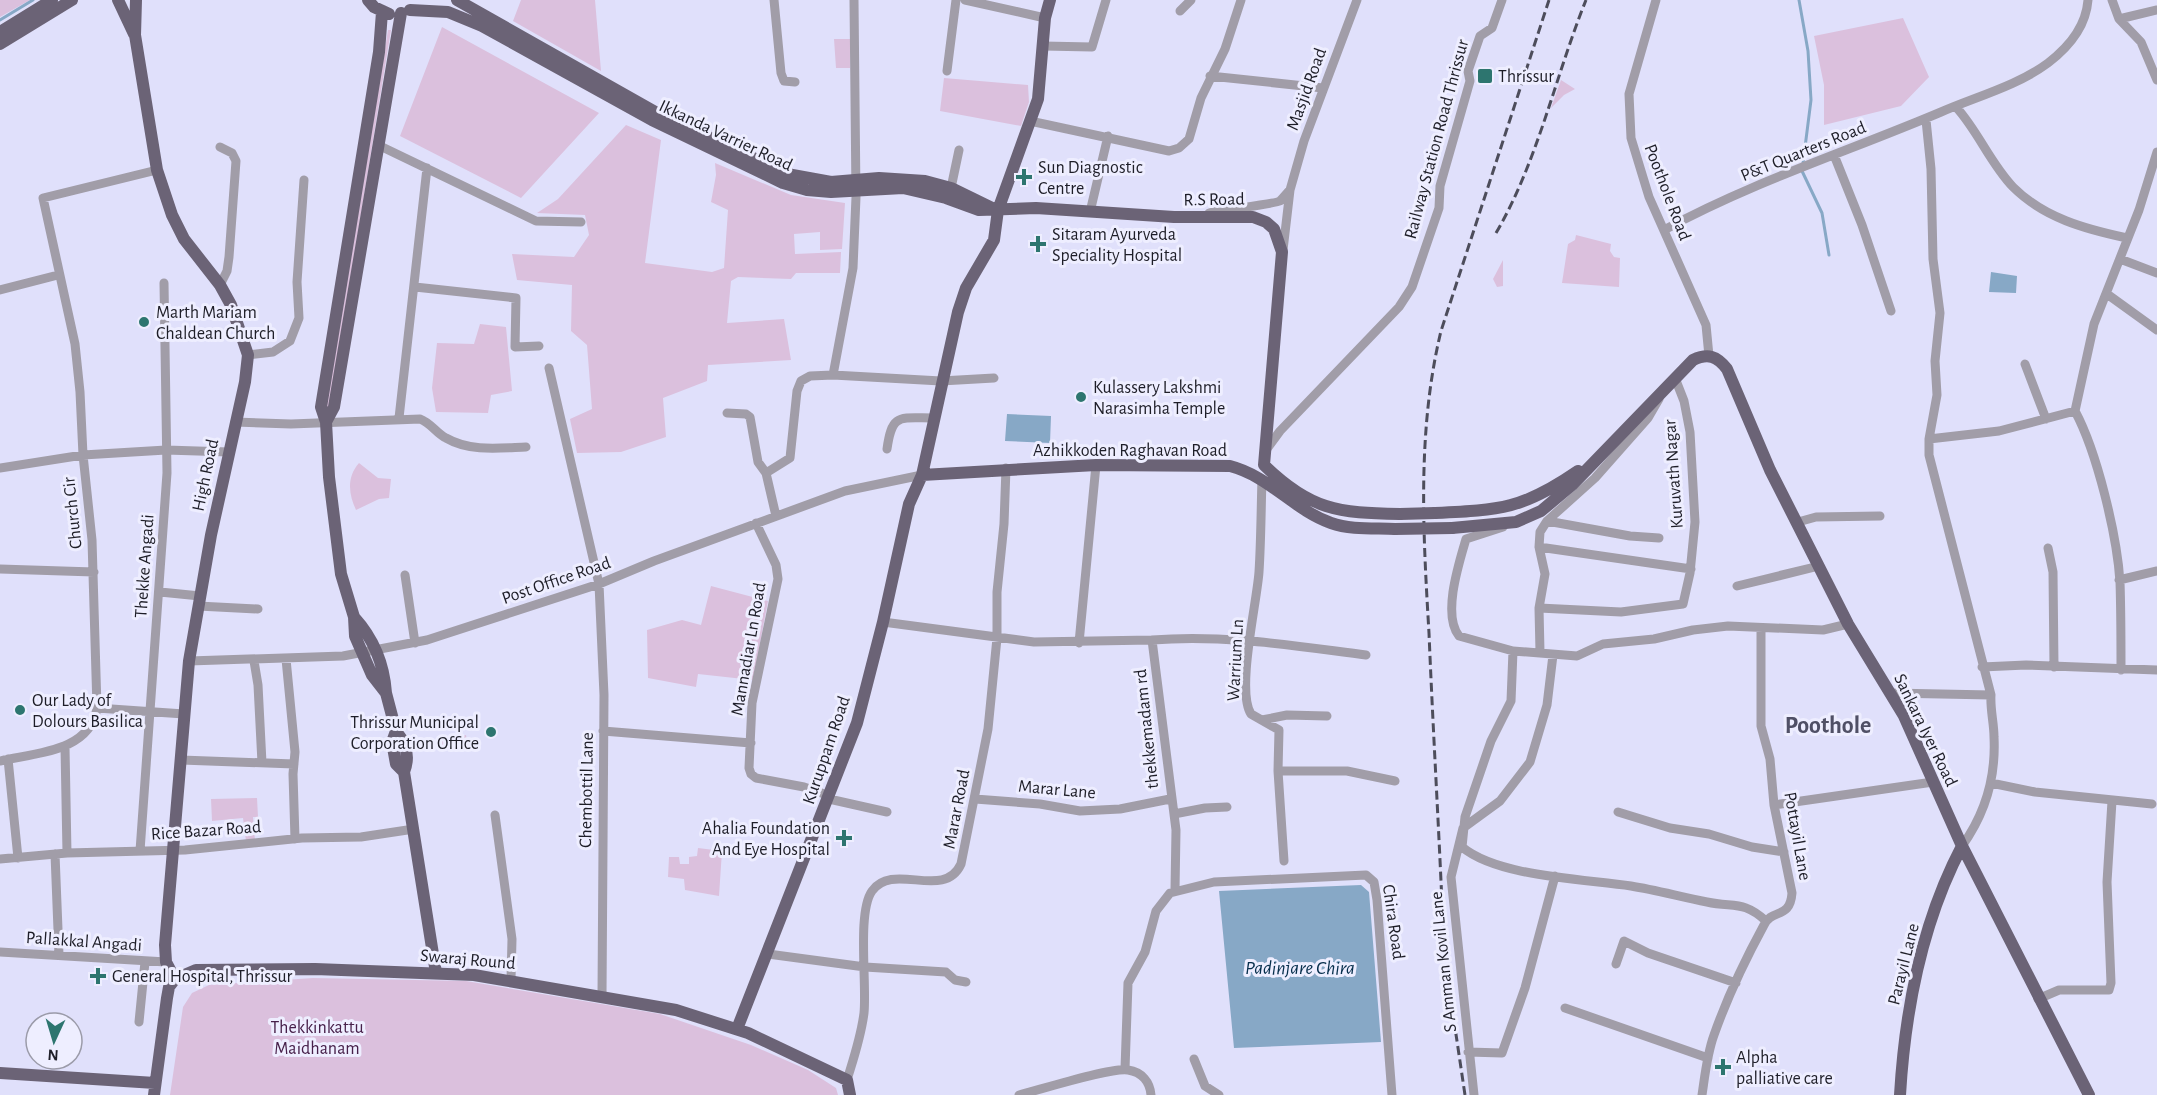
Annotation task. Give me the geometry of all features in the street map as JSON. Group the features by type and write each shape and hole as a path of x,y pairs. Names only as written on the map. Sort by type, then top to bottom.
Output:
{"main road":[{"path":"0,32 52,0"},
{"path":"0,44 72,0"},
{"path":"129,0 118,0 135,35"},
{"name":"High Road","path":"136,0 135,35 157,170 172,215 184,238 220,285 241,328 248,355 245,382 199,601 189,661 171,851 166,962"},
{"path":"368,0 382,12 380,52 321,407 326,422 329,477 341,574 354,617 355,636 372,675 386,693"},
{"path":"326,422 334,407 378,145 405,12 418,0"},
{"name":"Ikkanda Varrier Road","path":"457,0 657,113 750,159 810,180 856,186 903,188 946,198 970,208 998,210"},
{"name":"Kuruppam Road","path":"737,1029 857,723 883,622 909,504 922,475 941,381 963,296 994,240 998,210 1038,99 1045,18 1050,0"},
{"name":"Ikkanda Varrier Road","path":"382,12 448,12 482,26 652,120 783,183 807,190 856,186 903,178 951,188 998,210"},
{"name":"R.S Road","path":"998,210 1036,208 1191,217 1257,218 1274,229 1282,252"},
{"path":"1262,479 1282,252"},
{"path":"1264,465 1312,502 1347,513 1484,511 1520,504 1550,490 1599,456 1693,360 1709,356"},
{"name":"Sankara Iyer Road","path":"1709,356 1720,360 1727,369 1770,470 1848,624 1891,693 1962,846 2038,999 2089,1095"},
{"path":"1230,466 1248,465 1258,461 1265,451"},
{"name":"Azhikkoden Raghavan Road","path":"922,475 1006,468 1096,465 1230,466 1248,471 1330,522 1351,527 1452,528 1516,522 1541,511 1556,500 1599,456"},
{"path":"354,617 367,632 384,670 386,693 396,730 392,742 396,764 404,772 436,972"},
{"name":"Parayil Lane","path":"1900,1095 1905,1037 1922,953 1937,904 1962,846"},
{"path":"0,1073 155,1089 166,998 169,987 175,979 166,962"},
{"name":"Swaraj Round","path":"175,979 196,970 315,969 436,972 511,980 676,1010 737,1029 847,1080"},
{"path":"847,1080 850,1095"}],"street":[{"path":"774,0 781,73 784,81 795,82"},
{"path":"833,375 853,268 856,186 854,0"},
{"path":"947,71 956,0"},
{"path":"965,0 1045,18"},
{"path":"1043,46 1092,47 1106,0"},
{"path":"1180,11 1191,0"},
{"path":"1030,121 1169,151 1179,148 1189,139 1210,76 1225,49 1240,0"},
{"name":"Masjid Road","path":"1282,252 1290,190 1323,88 1357,0"},
{"path":"1354,12 1365,0"},
{"name":"Railway Station Road Thrissur","path":"1265,451 1280,431 1399,307 1412,287 1439,208 1440,186 1470,81 1468,71 1480,36 1492,28 1502,0"},
{"name":"Poothole Road","path":"1656,0 1631,87 1629,108 1634,156 1706,325 1709,356"},
{"name":"P&T Quarters Road","path":"1664,230 1692,215 1803,166 1926,120 2027,76 2047,64 2067,47 2086,16 2088,0"},
{"path":"2112,0 2119,19 2141,42 2157,80"},
{"path":"2119,19 2157,10"},
{"path":"1210,76 1323,88"},
{"path":"1956,107 2014,187 2045,211 2070,224 2127,238"},
{"path":"1926,120 1931,169 1932,252 1940,313 1935,361 1937,395 1929,440 1929,455 1991,695 1995,768 1976,827 1962,846"},
{"path":"1090,212 1108,136"},
{"path":"378,145 536,221 581,222"},
{"path":"220,147 232,153 236,161 229,257 227,271 220,285"},
{"path":"951,188 959,150"},
{"path":"2121,670 2119,579 2115,549 2099,476 2086,435 2075,411 2090,341 2143,199 2157,152"},
{"path":"1834,155 1862,225 1891,311"},
{"path":"399,418 427,168"},
{"name":"Church Cir","path":"4,760 65,747 84,735 95,720 97,708 94,572 75,344 58,275 43,198 157,170"},
{"path":"248,355 273,352 291,341 299,318 297,282 304,180"},
{"path":"1191,217 1234,207 1272,205 1280,201 1290,190"},
{"path":"2120,259 2157,273"},
{"path":"0,290 58,275"},
{"name":"Thekke Angadi","path":"140,851 160,592 166,450 164,283"},
{"path":"415,287 516,298 515,347 538,346"},
{"path":"2107,294 2157,330"},
{"path":"2025,364 2046,420"},
{"name":"Chembottil Lane","path":"549,368 599,584 604,695 602,996"},
{"path":"766,473 790,458 797,391 801,381 810,376 833,375 941,381 994,378"},
{"path":"1540,652 1539,608 1545,574 1539,547 1540,532 1547,521 1578,496 1648,418 1670,382"},
{"name":"Kuruvath Nagar","path":"1539,608 1621,612 1683,604 1690,569 1695,522 1690,432 1684,401 1670,382"},
{"path":"1929,440 1999,431 2075,411"},
{"path":"727,413 746,414 750,417 758,462 766,473 776,516"},
{"path":"887,449 890,427 894,421 900,418 933,418"},
{"path":"235,422 420,419 429,422 443,437 457,444 483,448 526,447"},
{"path":"0,468 83,455 166,450 229,452"},
{"path":"1079,643 1096,465"},
{"name":"Marar Road","path":"847,1080 859,1043 864,1013 865,915 871,892 881,882 891,879 943,880 958,872 988,729 997,638 997,592 1004,524 1006,468"},
{"name":"Post Office Road","path":"189,661 254,661 362,653 415,643 599,584 845,491 922,475"},
{"name":"Warrium Ln","path":"1262,479 1259,574 1250,641 1247,708 1260,720 1274,725 1279,730 1278,771 1284,861"},
{"path":"1798,522 1816,518 1880,516"},
{"path":"1547,521 1630,536 1659,538"},
{"path":"1516,522 1466,539 1455,580 1452,621 1459,636 1513,651 1576,656 1603,644 1654,639 1693,630 1728,627 1823,630 1848,624"},
{"name":"Mannadiar Ln Road","path":"756,523 776,565 778,579 752,703 749,768 751,774 829,797"},
{"path":"1539,547 1690,569"},
{"path":"2048,548 2054,572 2054,667"},
{"path":"1737,586 1819,566"},
{"path":"0,569 94,572"},
{"path":"2119,579 2157,571"},
{"path":"405,575 415,643"},
{"path":"160,592 199,601 258,609"},
{"path":"883,622 997,638 1079,643 1189,637 1250,641 1366,655"},
{"name":"Pottayil Lane","path":"1702,1095 1713,1036 1736,983 1766,921 1786,910 1791,902 1761,714 1761,629"},
{"name":"thekkemadam rd","path":"1152,639 1170,799 1174,814 1175,890"},
{"name":"S Amman Kovil Lane","path":"1474,1095 1451,877 1463,828 1491,741 1511,701 1513,651"},
{"path":"1553,655 1547,705 1530,762 1518,781 1500,801 1463,828 1461,842 1468,852 1513,868 1555,876 1652,890 1712,903 1738,903 1755,911 1766,921"},
{"path":"286,659 294,764 295,839"},
{"path":"254,661 258,685 262,762"},
{"path":"1983,667 2157,670"},
{"path":"1891,693 1991,695"},
{"path":"97,708 184,714"},
{"path":"1260,720 1287,715 1327,716"},
{"path":"603,731 751,743"},
{"path":"65,747 67,853"},
{"path":"4,760 18,858"},
{"path":"181,760 294,764"},
{"path":"1278,771 1347,771 1395,781"},
{"path":"1774,805 1933,782"},
{"path":"1991,783 2035,792 2152,804"},
{"path":"829,797 887,812"},
{"name":"Marar Lane","path":"975,799 1040,804 1080,811 1120,809 1170,799"},
{"path":"2038,999 2059,990 2109,990 2111,983 2108,882 2112,801"},
{"path":"1174,814 1205,808 1227,807"},
{"path":"1618,812 1670,828 1709,834 1752,847 1784,852"},
{"path":"495,815 512,939 511,980"},
{"name":"Rice Bazar Road","path":"0,859 67,853 171,851 295,839 361,837 414,830"},
{"path":"55,854 59,956"},
{"name":"Chira Road","path":"1175,890 1214,882 1354,875 1372,879 1377,900 1392,1095"},
{"path":"1468,1052 1502,1053 1526,988 1555,876"},
{"path":"1125,1069 1128,983 1145,952 1156,911 1163,899 1175,890"},
{"path":"1616,963 1624,941 1648,953 1736,983"},
{"name":"Pallakkal Angadi","path":"0,952 166,962"},
{"path":"768,954 865,967 946,972 955,980 966,982"},
{"path":"139,1022 146,962"},
{"path":"1565,1008 1708,1058"},
{"path":"1194,1059 1205,1086 1219,1095"},
{"path":"1019,1095 1054,1090 1125,1069 1145,1078 1151,1095"}],"green space":[{"path":"0,0 30,0 0,17"},
{"path":"521,0 595,0 601,71 513,21"},
{"path":"1903,18 1929,77 1901,106 1824,125 1824,85 1814,36"},
{"path":"442,27 599,113 521,198 400,136"},
{"path":"388,30 391,30 329,410 326,409"},
{"path":"834,39 850,39 850,68 836,68"},
{"path":"944,78 1028,85 1029,102 1021,126 940,111"},
{"path":"1561,80 1575,89 1564,95 1551,108"},
{"path":"626,125 661,140 645,263 712,272 724,268 728,210 711,202 716,175 715,163 791,195 845,203 842,249 820,250 820,232 794,234 795,254 841,252 840,273 796,273 791,279 738,277 731,281 727,323 784,319 791,360 708,365 707,381 663,398 666,437 621,452 577,453 570,419 592,409 587,345 571,331 572,285 517,280 512,254 574,257 589,235 585,215 537,213 558,199"},
{"path":"1576,235 1611,244 1610,251 1614,257 1620,258 1619,287 1562,283 1568,244 1575,240"},
{"path":"1503,260 1503,286 1497,287 1493,279"},
{"path":"480,324 506,327 512,391 491,395 488,413 436,412 432,388 437,343 474,344"},
{"path":"359,463 378,478 391,479 389,498 379,499 356,510 350,481"},
{"path":"711,586 768,601 753,680 698,674 696,687 648,678 647,630 682,620 701,625"},
{"path":"466,735 467,741 441,747 440,741"},
{"path":"257,798 258,817 253,817 255,840 246,841 243,818 212,821 211,799"},
{"path":"698,848 722,851 719,896 685,890 684,879 668,877 669,857 679,857 680,864 689,864 689,857 697,856"},
{"name":"Thekkinkattu Maidhanam","path":"313,978 466,981 660,1014 751,1045 808,1070 836,1088 838,1095 170,1095 183,1007 192,993 209,985"}],"water":[{"path":"1991,272 2017,276 2016,293 1989,292"},
{"path":"1007,414 1051,416 1050,443 1005,441"},
{"name":"Padinjare Chira","path":"1361,885 1369,892 1381,1042 1234,1048 1219,891"}],"waterway":[{"path":"0,20 33,0"},
{"path":"1799,0 1808,51 1811,100 1802,171 1822,213 1829,255"}],"railway":[{"path":"1465,1095 1446,967 1443,927 1425,557 1425,443 1433,368 1441,331 1549,0"},
{"path":"1496,233 1511,205 1535,148 1586,0"}],"place":[{"name":"Thrissur","path":"1485,76"},
{"name":"Sun Diagnostic Centre","path":"1024,177"},
{"name":"Sitaram Ayurveda Speciality Hospital","path":"1038,244"},
{"name":"Marth Mariam Chaldean Church","path":"144,322"},
{"name":"Kulassery Lakshmi Narasimha Temple","path":"1081,397"},
{"name":"Our Lady of Dolours Basilica","path":"20,710"},
{"name":"Thrissur Municipal Corporation Office","path":"491,732"},
{"name":"Ahalia Foundation And Eye Hospital","path":"844,838"},
{"name":"General Hospital, Thrissur","path":"98,976"},
{"name":"Alpha palliative care","path":"1723,1067"}],"district":[{"name":"Poothole","path":"1828,725"}]}
